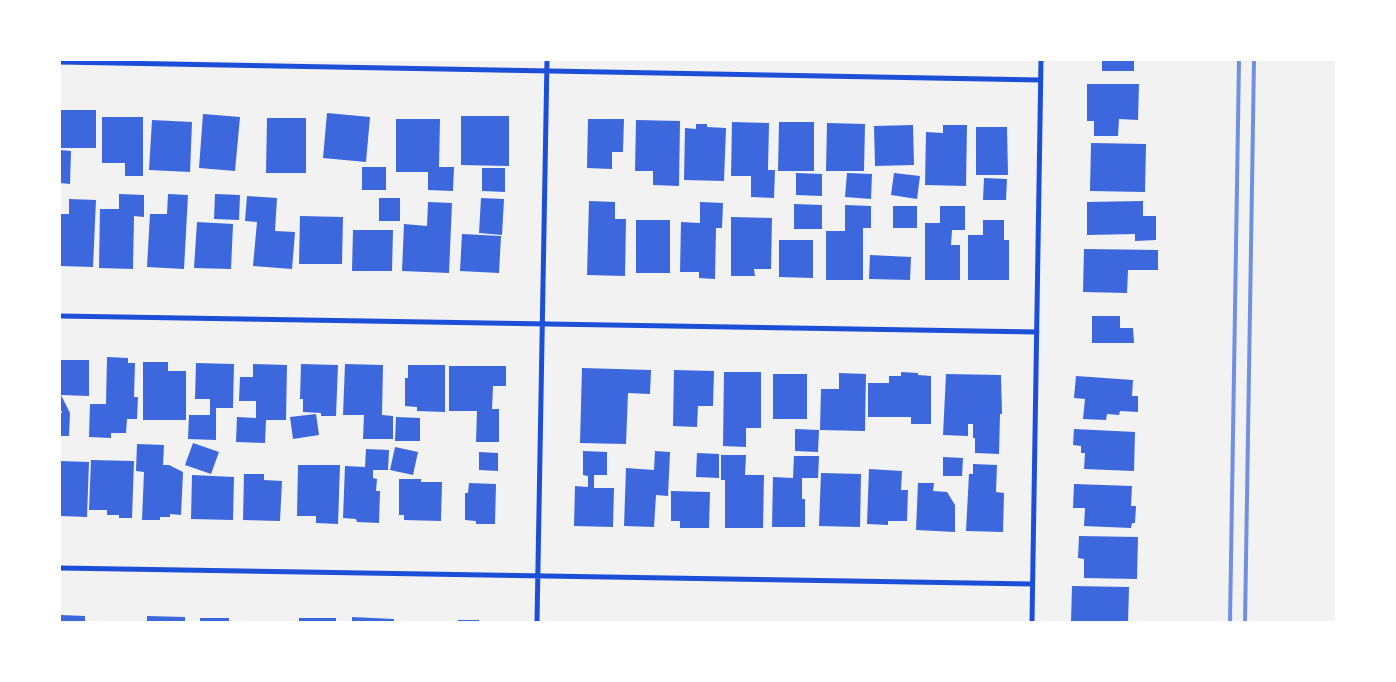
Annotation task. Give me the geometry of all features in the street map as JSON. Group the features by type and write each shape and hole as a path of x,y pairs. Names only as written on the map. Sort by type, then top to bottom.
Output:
{"street":[{"path":"537,622 547,60"},
{"path":"1032,622 1041,60"},
{"path":"60,62 1040,80"},
{"path":"60,316 1036,332"},
{"path":"60,568 1032,584"}],"building":[{"path":"1102,60 1134,60 1134,71 1102,71"},
{"path":"1087,84 1139,84 1138,120 1119,119 1118,136 1094,136 1094,121 1087,121"},
{"path":"60,110 96,110 96,148 60,148"},
{"path":"327,113 370,117 366,162 323,158"},
{"path":"203,114 240,117 235,171 199,168"},
{"path":"461,116 509,116 509,166 461,165"},
{"path":"102,117 143,117 143,176 125,176 125,163 102,163"},
{"path":"267,118 306,118 306,173 266,173"},
{"path":"396,119 440,119 439,167 454,167 453,191 428,190 428,172 396,172"},
{"path":"588,119 624,119 623,152 612,152 612,169 587,168"},
{"path":"152,120 192,122 190,172 149,170"},
{"path":"636,120 680,121 679,186 653,185 653,171 635,171"},
{"path":"732,122 769,123 768,170 775,170 774,198 751,197 751,176 731,176"},
{"path":"779,122 814,122 814,171 778,171"},
{"path":"827,123 865,124 864,171 826,171"},
{"path":"696,124 707,124 707,127 726,128 724,181 684,180 685,128 696,129"},
{"path":"913,125 914,165 875,166 874,126"},
{"path":"943,125 967,125 966,186 925,185 926,132 943,133"},
{"path":"976,127 1007,127 1008,175 976,175"},
{"path":"1091,143 1146,144 1145,192 1090,191"},
{"path":"60,150 71,151 70,184 60,183"},
{"path":"362,167 386,167 386,190 362,190"},
{"path":"482,168 505,168 505,192 482,191"},
{"path":"796,173 822,174 822,196 796,195"},
{"path":"847,173 872,174 871,199 845,197"},
{"path":"894,173 920,176 917,199 891,195"},
{"path":"984,178 1007,179 1006,200 983,200"},
{"path":"119,194 144,195 144,217 134,216 133,269 99,268 100,209 119,209"},
{"path":"168,194 188,195 184,269 147,267 150,214 167,214"},
{"path":"215,194 240,195 239,220 214,219"},
{"path":"247,196 277,198 275,231 295,232 292,269 253,266 257,222 245,221"},
{"path":"379,198 400,198 400,221 379,221"},
{"path":"481,198 504,199 502,235 479,233"},
{"path":"69,199 96,200 93,267 60,266 60,214 69,214"},
{"path":"589,201 615,202 615,219 626,219 625,276 587,275"},
{"path":"1143,201 1143,216 1156,216 1156,240 1135,241 1135,234 1087,235 1087,202"},
{"path":"428,202 452,203 449,273 402,271 404,224 427,226"},
{"path":"700,202 723,203 722,228 716,228 715,279 699,278 699,272 680,272 681,222 700,223"},
{"path":"794,204 822,205 822,229 794,229"},
{"path":"845,205 871,206 871,228 863,228 863,280 826,280 826,231 845,231"},
{"path":"893,206 917,206 917,228 893,228"},
{"path":"940,206 965,206 965,230 952,230 951,245 960,245 960,280 925,280 925,223 940,223"},
{"path":"300,216 343,217 342,264 299,264"},
{"path":"731,217 772,218 771,269 754,269 755,276 731,276"},
{"path":"636,220 670,220 670,273 636,273"},
{"path":"983,220 1004,220 1004,240 1009,240 1009,280 968,280 968,235 983,235"},
{"path":"197,222 233,224 231,269 194,268"},
{"path":"353,230 393,230 392,271 352,271"},
{"path":"462,234 501,236 499,273 460,271"},
{"path":"779,240 813,240 813,278 779,277"},
{"path":"1084,249 1158,250 1158,270 1128,270 1127,293 1083,292"},
{"path":"870,255 911,257 910,280 869,279"},
{"path":"1092,316 1120,316 1120,328 1133,328 1134,343 1092,343"},
{"path":"107,357 128,358 128,363 135,363 134,397 138,397 137,419 127,419 126,433 111,433 111,438 89,437 90,404 106,404"},
{"path":"60,360 89,360 89,396 61,395 70,413 69,436 60,436 60,413 62,413 60,407"},
{"path":"143,362 168,362 168,371 186,371 186,420 143,420"},
{"path":"196,363 234,364 233,408 216,408 216,440 188,439 189,415 210,415 210,399 195,399"},
{"path":"253,364 287,365 286,420 266,420 265,443 236,442 237,417 256,418 256,401 239,401 240,377 253,377"},
{"path":"301,364 338,365 336,416 321,416 321,413 303,412 303,399 300,399"},
{"path":"345,364 383,365 382,415 393,416 393,439 363,439 364,415 343,415"},
{"path":"408,365 445,365 445,412 417,411 417,407 405,406 405,378 408,378"},
{"path":"449,366 506,366 506,386 493,386 492,409 499,409 499,442 476,442 477,411 449,411"},
{"path":"582,368 651,370 650,394 628,393 626,444 580,443"},
{"path":"674,370 714,371 713,406 698,406 697,427 673,426"},
{"path":"724,372 761,372 761,428 746,428 746,447 723,446"},
{"path":"901,372 931,376 931,424 911,424 911,417 868,417 868,383 889,383 889,376 901,376"},
{"path":"839,373 866,374 865,431 820,430 821,389 839,389"},
{"path":"773,374 807,374 807,419 773,419"},
{"path":"946,374 1001,375 1002,414 1000,414 999,454 975,453 973,424 968,424 968,436 943,435"},
{"path":"1076,376 1133,380 1132,396 1138,396 1138,412 1120,411 1119,415 1107,414 1106,420 1083,419 1085,399 1074,398"},
{"path":"316,414 319,435 293,439 290,417"},
{"path":"396,417 420,418 420,441 395,441"},
{"path":"795,429 819,430 818,452 795,451"},
{"path":"1074,429 1135,432 1134,471 1084,469 1085,453 1081,453 1081,446 1073,445"},
{"path":"193,443 219,452 211,474 185,465"},
{"path":"137,444 164,445 163,465 169,465 183,472 181,515 170,514 170,517 160,517 160,520 142,520 144,472 136,471"},
{"path":"395,447 418,452 413,475 390,470"},
{"path":"366,449 389,450 388,470 373,470 373,478 377,479 376,491 380,491 379,523 357,522 356,519 343,518 345,466 365,467"},
{"path":"583,451 607,452 607,475 594,475 594,488 614,488 613,527 574,526 575,486 588,487 588,476 583,475"},
{"path":"655,451 670,452 668,496 656,495 654,527 624,526 626,468 654,470"},
{"path":"479,452 498,453 498,471 479,470"},
{"path":"697,453 719,454 719,478 696,477"},
{"path":"721,455 746,455 745,475 764,475 763,528 725,528 725,480 721,480"},
{"path":"794,456 819,456 818,478 802,478 802,499 805,499 805,527 772,527 773,477 793,478"},
{"path":"943,457 963,458 962,476 943,476"},
{"path":"91,460 134,461 132,518 119,518 119,515 107,515 107,510 89,510"},
{"path":"60,461 89,462 87,517 60,516"},
{"path":"973,464 997,465 996,492 1004,493 1003,532 966,531 969,474 973,474"},
{"path":"298,465 340,465 338,524 316,523 316,516 297,516"},
{"path":"869,469 902,471 901,490 908,490 907,521 888,521 888,525 867,524"},
{"path":"821,473 861,474 860,527 819,526"},
{"path":"244,474 264,474 264,480 282,481 280,521 243,520"},
{"path":"192,475 234,477 233,520 191,519"},
{"path":"399,479 421,479 421,482 442,482 441,521 404,520 404,515 399,515"},
{"path":"469,483 496,484 495,524 476,524 476,521 465,520 465,493 468,493"},
{"path":"918,483 934,483 933,491 947,492 955,505 955,532 916,530"},
{"path":"1074,484 1132,486 1131,506 1136,506 1135,523 1132,523 1131,528 1084,526 1085,508 1073,508"},
{"path":"671,491 710,492 709,528 680,528 680,521 671,521"},
{"path":"1079,536 1138,537 1137,579 1084,578 1084,559 1078,558"},
{"path":"1072,586 1129,587 1128,622 1071,622"},
{"path":"60,615 85,616 85,622 60,622"},
{"path":"147,616 185,617 185,622 147,622"},
{"path":"352,617 394,619 394,622 352,622"},
{"path":"200,618 229,618 229,622 200,622"},
{"path":"299,618 336,618 336,622 299,622"},
{"path":"458,620 479,620 479,622 458,622"}],"railway":[{"path":"1230,622 1239,60"},
{"path":"1245,622 1254,60"}]}
